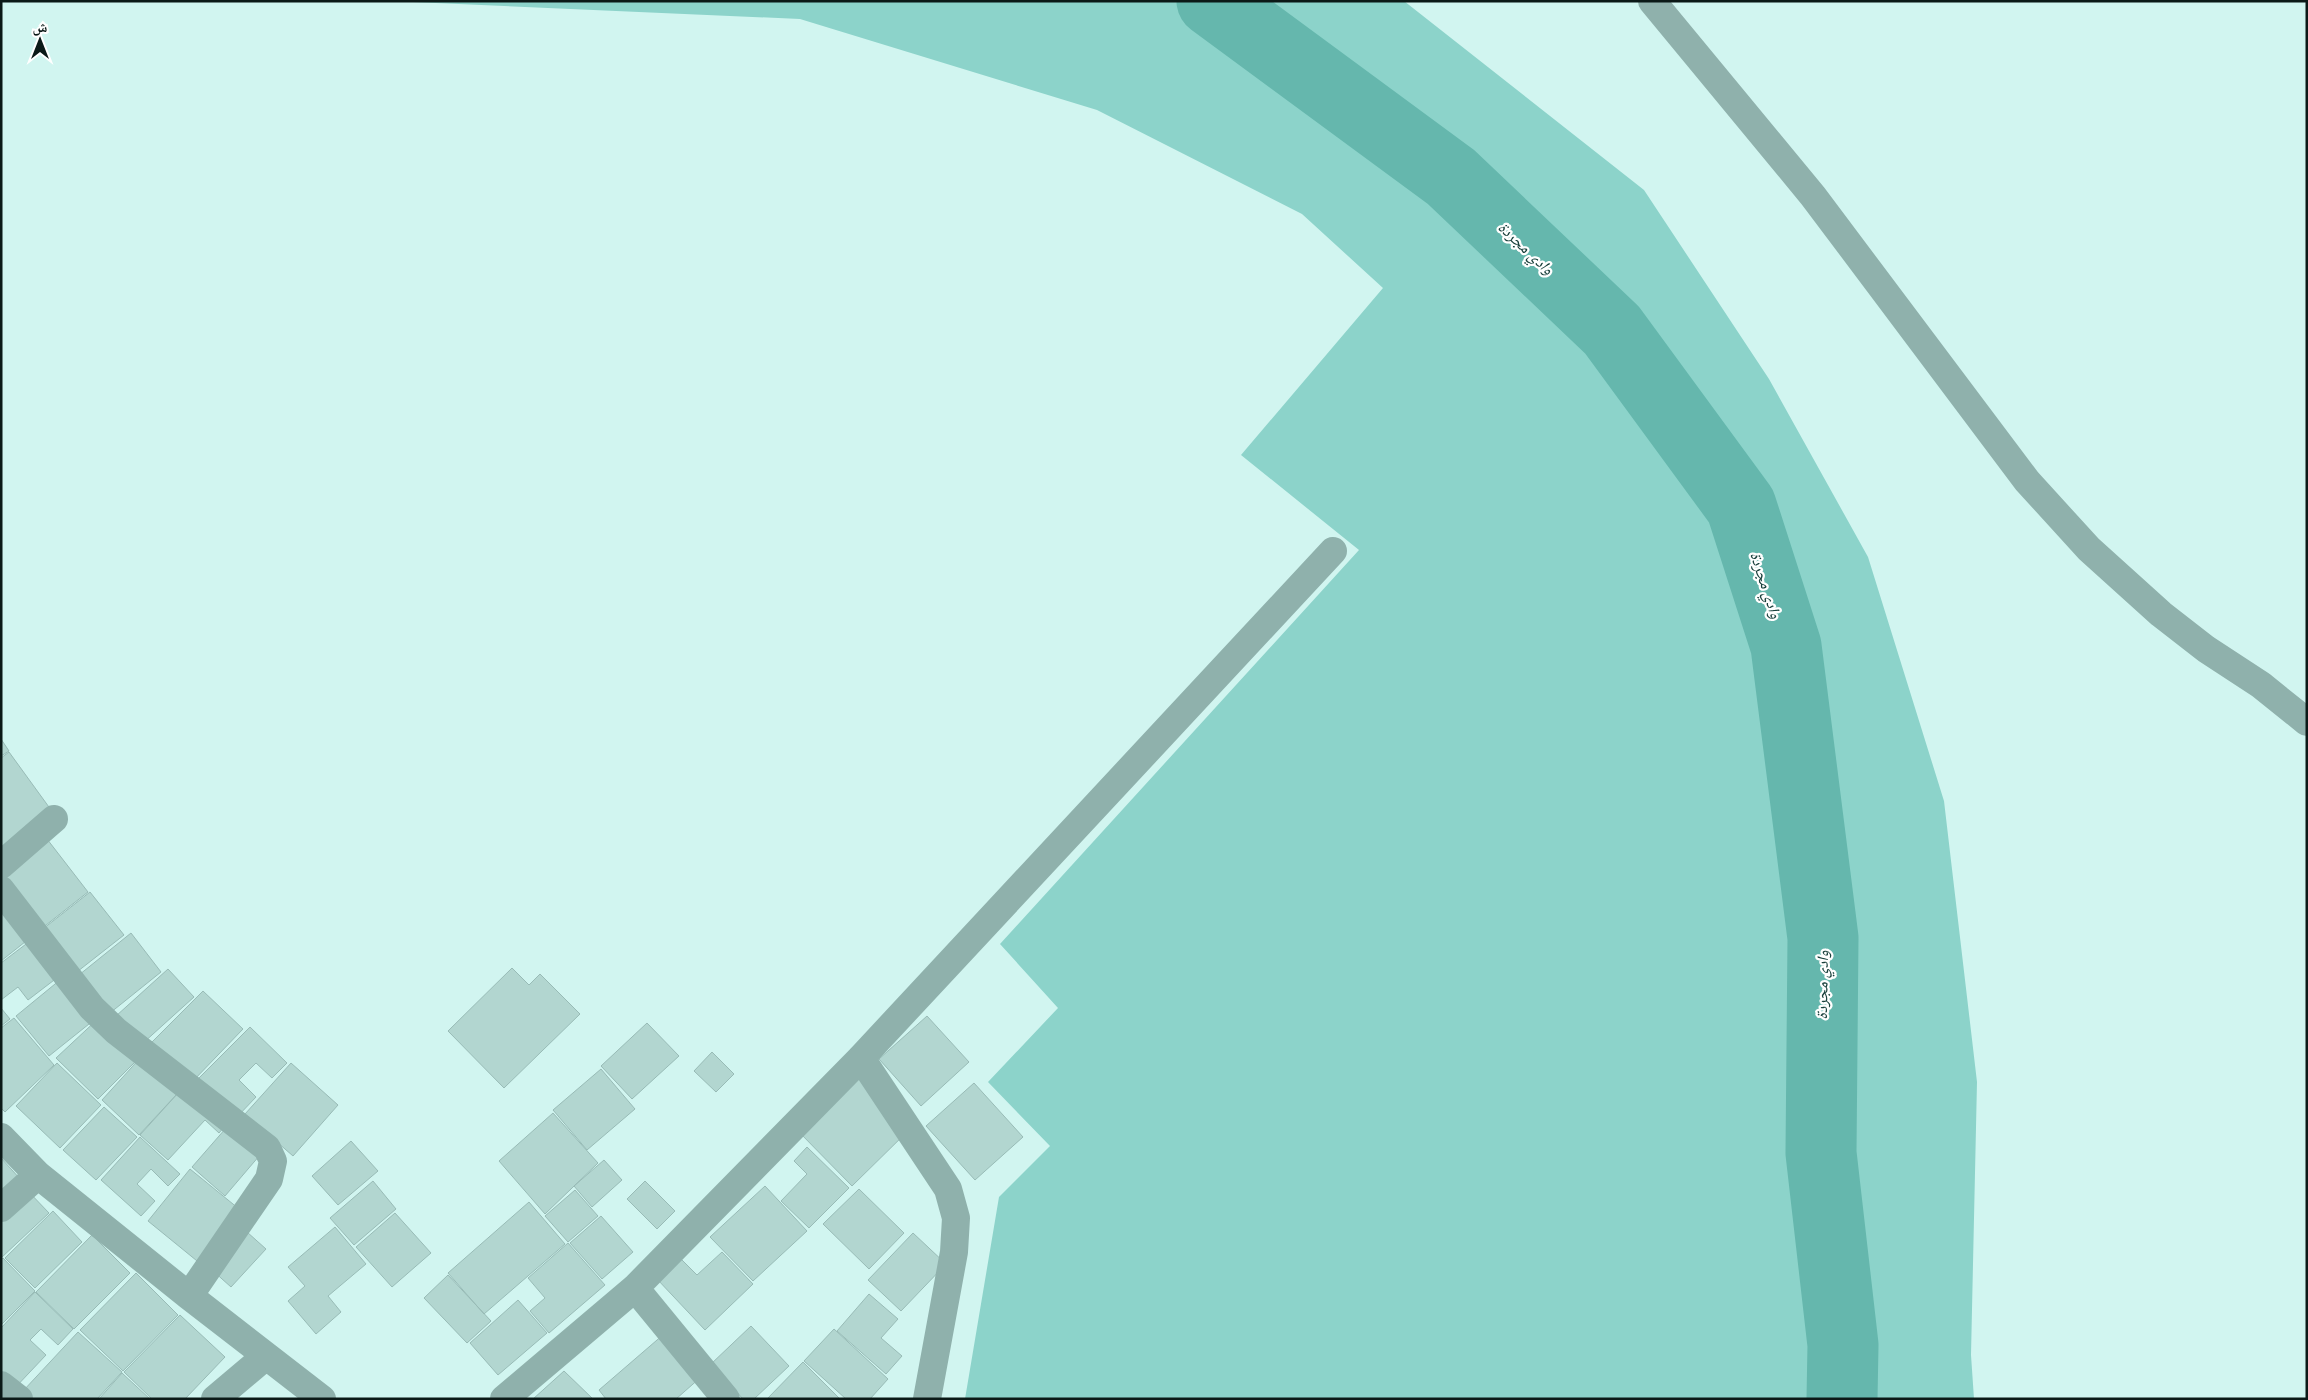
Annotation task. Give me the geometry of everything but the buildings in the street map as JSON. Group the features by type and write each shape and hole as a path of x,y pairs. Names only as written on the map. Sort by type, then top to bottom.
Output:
{"street":[{"path":"1652,1 1813,196 2027,481 2089,549 2161,614 2206,649 2261,685 2307,722"},
{"path":"504,1399 635,1288 861,1058 1333,551"},
{"path":"1,865 54,819"},
{"path":"1,890 98,1014 116,1031 267,1148 273,1162 269,1178 189,1296"},
{"path":"861,1058 948,1189 956,1218 954,1252 927,1399"},
{"path":"1,1136 38,1175 322,1399"},
{"path":"1,1208 38,1175"},
{"path":"635,1288 726,1399"},
{"path":"215,1399 266,1356"},
{"path":"1,1385 19,1399"}],"shaded area":[{"path":"390,1 1404,1 1644,190 1769,379 1868,557 1944,801 1977,1082 1971,1355 1974,1399 965,1399 999,1197 1050,1146 988,1082 1058,1008 1000,944 1359,550 1241,455 1383,288 1302,214 1097,110 800,19"}],"waterway":[{"name":"وادي مجردة","path":"1212,1 1451,177 1612,330 1741,506 1786,646 1823,938 1821,1153 1843,1345 1842,1399"}]}
